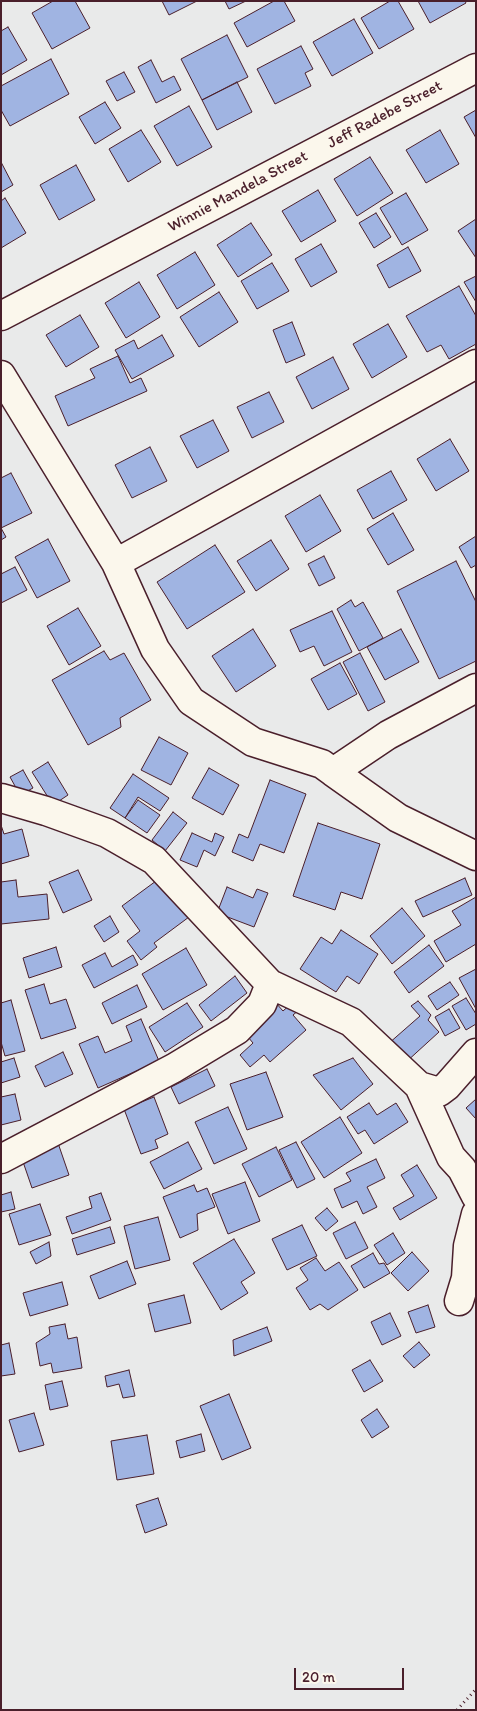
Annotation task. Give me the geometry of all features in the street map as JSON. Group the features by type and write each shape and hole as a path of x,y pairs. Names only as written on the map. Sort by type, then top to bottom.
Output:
{"street":[{"name":"Jeff Radebe Street","path":"1,315 476,68"},
{"path":"116,564 476,364"},
{"path":"1,375 116,564 154,649 191,701 253,742 322,764 398,818 476,856"},
{"path":"333,772 388,734 476,688"},
{"path":"1,798 46,811 107,833 154,860 270,984 351,1022 419,1086 451,1157 462,1169 476,1196"},
{"path":"1,1159 174,1068 237,1030 262,1004 270,984"},
{"path":"419,1086 439,1092 448,1086 476,1054"},
{"path":"459,1302 466,1278 468,1246 476,1214"}],"path":[{"path":"457,1710 476,1689"}],"building":[{"path":"53,1 75,1 90,28 52,49 32,13"},
{"path":"162,1 197,1 169,15"},
{"path":"225,1 246,1 229,9"},
{"path":"274,1 284,1 295,21 247,47 234,23"},
{"path":"390,1 398,1 414,29 379,49 361,18"},
{"path":"418,1 465,1 466,3 430,23"},
{"path":"354,19 373,53 332,76 313,42"},
{"path":"8,27 27,60 1,75 1,31"},
{"path":"227,35 248,77 202,100 181,59"},
{"path":"301,46 313,69 305,73 311,86 275,104 257,69"},
{"path":"51,59 69,94 10,126 1,110 1,86"},
{"path":"151,60 162,82 174,76 181,90 156,103 138,67"},
{"path":"124,72 135,92 117,101 106,81"},
{"path":"237,82 252,112 217,130 202,100"},
{"path":"105,102 121,128 95,144 79,117"},
{"path":"189,106 212,147 177,166 154,126"},
{"path":"476,110 476,138 464,117"},
{"path":"141,130 161,162 128,182 109,149"},
{"path":"440,130 459,164 426,183 406,150"},
{"path":"370,157 393,193 357,216 334,179"},
{"path":"1,162 13,185 1,192"},
{"path":"76,165 95,200 59,220 40,185"},
{"path":"318,190 336,221 301,242 282,211"},
{"path":"406,193 428,230 402,245 380,208"},
{"path":"5,198 26,233 1,248 1,201"},
{"path":"376,213 391,237 374,248 359,223"},
{"path":"476,219 476,258 458,231"},
{"path":"251,223 272,255 238,277 217,245"},
{"path":"321,244 337,272 311,287 295,259"},
{"path":"408,247 421,271 389,288 377,265"},
{"path":"195,252 215,285 177,309 157,275"},
{"path":"272,263 289,291 257,309 241,281"},
{"path":"476,276 476,302 464,282"},
{"path":"139,282 160,317 126,338 105,303"},
{"path":"459,286 476,316 476,344 449,359 441,345 427,352 406,316"},
{"path":"219,292 238,322 199,347 180,317"},
{"path":"80,315 99,347 66,367 46,335"},
{"path":"292,322 305,355 286,363 273,330"},
{"path":"388,324 407,357 372,378 353,344"},
{"path":"162,335 174,356 132,379 115,350 134,340 138,349"},
{"path":"118,356 130,383 141,378 147,391 68,426 55,396 95,378 90,369"},
{"path":"333,357 349,389 312,409 296,377"},
{"path":"269,392 284,422 252,438 237,407"},
{"path":"213,420 229,451 197,468 180,436"},
{"path":"450,439 469,471 436,491 417,459"},
{"path":"150,447 167,481 132,498 115,465"},
{"path":"391,471 407,500 373,519 357,490"},
{"path":"11,473 32,513 1,528 1,478"},
{"path":"320,495 341,531 306,552 285,516"},
{"path":"393,513 414,550 388,565 367,529"},
{"path":"1,528 6,537 1,540"},
{"path":"476,536 476,565 471,568 459,547"},
{"path":"48,539 70,581 37,598 15,557"},
{"path":"271,540 289,569 256,591 237,561"},
{"path":"215,545 245,592 187,629 157,582"},
{"path":"324,556 335,578 319,586 308,564"},
{"path":"456,561 476,602 476,661 439,679 397,591"},
{"path":"15,567 27,590 1,603 1,574"},
{"path":"351,600 355,607 363,602 383,638 359,651 337,609"},
{"path":"78,608 101,646 69,665 47,626"},
{"path":"332,611 352,652 324,666 314,646 300,652 290,630"},
{"path":"253,629 276,666 236,692 212,656"},
{"path":"401,629 419,662 385,680 367,647"},
{"path":"104,651 110,660 124,653 151,700 120,718 121,727 88,745 52,680"},
{"path":"360,653 385,702 368,711 343,662"},
{"path":"340,663 357,694 328,710 311,679"},
{"path":"159,737 188,753 171,785 141,770"},
{"path":"48,762 68,795 53,805 32,772"},
{"path":"209,768 239,785 223,815 192,798"},
{"path":"23,770 33,788 20,795 10,777"},
{"path":"133,774 169,798 160,811 138,797 125,818 110,808"},
{"path":"270,780 306,794 284,853 260,844 253,861 232,852 239,834 248,838"},
{"path":"138,800 160,815 147,833 125,818"},
{"path":"173,812 187,823 165,851 152,840"},
{"path":"318,823 380,844 362,899 341,892 335,910 293,896"},
{"path":"1,825 4,834 22,829 29,856 1,864"},
{"path":"192,833 212,842 215,833 224,837 215,856 204,850 197,867 180,860"},
{"path":"78,870 92,900 63,913 49,882"},
{"path":"465,878 472,895 423,917 415,901"},
{"path":"16,880 18,897 47,894 49,919 1,924 1,882"},
{"path":"156,881 166,894 171,892 189,917 154,943 157,947 141,960 127,941 140,931 122,906"},
{"path":"227,887 253,898 257,889 268,893 254,927 217,913"},
{"path":"476,897 476,944 446,962 434,941 461,925 452,911"},
{"path":"402,908 425,936 392,964 370,936"},
{"path":"110,916 119,932 104,942 94,926"},
{"path":"341,930 378,954 359,984 347,976 336,992 300,969 321,937 332,944"},
{"path":"429,945 444,966 409,993 394,972"},
{"path":"56,947 62,967 29,978 23,958"},
{"path":"186,948 207,985 163,1010 142,974"},
{"path":"105,953 112,967 133,955 138,965 94,988 82,965"},
{"path":"476,969 476,1009 459,978"},
{"path":"235,976 247,993 211,1021 199,1005"},
{"path":"450,982 459,995 437,1010 428,996"},
{"path":"44,984 50,1004 66,999 76,1028 41,1039 25,990"},
{"path":"137,985 147,1007 112,1024 102,1003"},
{"path":"466,998 476,1014 476,1024 466,1030 452,1006"},
{"path":"11,1000 25,1051 5,1056 1,1042 1,1003"},
{"path":"418,1001 431,1015 428,1020 439,1032 405,1063 388,1044 420,1016 411,1006"},
{"path":"293,1002 299,1010 293,1015 306,1030 270,1062 264,1055 250,1067 240,1055 253,1043 243,1031 276,1003 283,1011"},
{"path":"187,1003 203,1027 165,1052 149,1027"},
{"path":"449,1009 460,1028 445,1036 435,1017"},
{"path":"141,1019 159,1061 98,1088 79,1044 98,1036 105,1053 132,1041 126,1026"},
{"path":"63,1052 73,1074 45,1087 35,1066"},
{"path":"14,1058 20,1077 1,1083 1,1062"},
{"path":"353,1058 373,1084 341,1110 313,1075"},
{"path":"207,1069 215,1086 179,1104 171,1087"},
{"path":"266,1072 283,1117 247,1130 230,1084"},
{"path":"15,1094 21,1120 1,1125 1,1097"},
{"path":"154,1097 168,1134 155,1140 158,1148 141,1154 124,1109"},
{"path":"476,1099 476,1119 466,1108"},
{"path":"369,1103 377,1115 396,1103 408,1122 374,1144 365,1130 358,1134 347,1117"},
{"path":"228,1107 247,1149 214,1164 195,1122"},
{"path":"340,1117 362,1153 324,1178 301,1142"},
{"path":"188,1142 202,1169 164,1189 150,1162"},
{"path":"296,1142 315,1179 297,1188 279,1150"},
{"path":"58,1143 69,1175 32,1188 21,1156"},
{"path":"276,1147 292,1180 259,1197 242,1164"},
{"path":"376,1159 385,1178 367,1187 377,1207 363,1214 357,1201 342,1208 334,1189 351,1181 346,1173"},
{"path":"417,1165 437,1198 400,1220 393,1208 414,1196 401,1175"},
{"path":"245,1182 260,1221 228,1234 212,1194"},
{"path":"194,1185 197,1192 207,1188 215,1207 197,1214 198,1230 180,1238 163,1197"},
{"path":"11,1192 15,1209 1,1212 1,1195"},
{"path":"101,1193 111,1220 72,1234 66,1217 92,1208 89,1197"},
{"path":"40,1204 51,1235 19,1245 9,1214"},
{"path":"327,1208 338,1221 326,1231 315,1218"},
{"path":"158,1217 170,1260 135,1269 124,1226"},
{"path":"355,1222 368,1248 346,1259 333,1233"},
{"path":"302,1225 317,1256 287,1270 272,1239"},
{"path":"110,1227 115,1243 77,1255 72,1239"},
{"path":"393,1233 405,1253 387,1265 374,1245"},
{"path":"234,1239 255,1273 241,1282 248,1293 221,1310 193,1263"},
{"path":"49,1242 51,1256 36,1264 30,1252"},
{"path":"412,1252 429,1271 408,1291 391,1273"},
{"path":"373,1253 379,1264 384,1263 390,1273 364,1288 351,1266"},
{"path":"316,1258 325,1271 339,1262 358,1290 328,1310 320,1304 310,1310 296,1288 308,1280 300,1268"},
{"path":"127,1261 136,1284 99,1299 90,1276"},
{"path":"62,1282 68,1305 30,1316 23,1293"},
{"path":"184,1295 191,1323 155,1332 148,1304"},
{"path":"428,1305 435,1327 416,1333 408,1312"},
{"path":"390,1313 401,1336 382,1345 371,1322"},
{"path":"65,1324 68,1339 77,1337 82,1368 53,1373 51,1363 40,1366 36,1343 50,1334 49,1327"},
{"path":"267,1327 272,1341 234,1356 233,1340"},
{"path":"419,1342 430,1355 414,1368 403,1356"},
{"path":"9,1343 15,1374 1,1376 1,1345"},
{"path":"370,1360 383,1381 364,1392 352,1370"},
{"path":"129,1370 135,1396 123,1398 119,1384 107,1387 105,1376"},
{"path":"62,1381 68,1406 50,1410 45,1385"},
{"path":"229,1394 251,1448 222,1460 200,1406"},
{"path":"377,1409 389,1427 372,1438 361,1420"},
{"path":"34,1413 44,1445 19,1452 9,1420"},
{"path":"201,1434 205,1451 180,1458 176,1441"},
{"path":"147,1435 154,1474 117,1480 111,1441"},
{"path":"158,1498 167,1525 145,1533 136,1505"}]}
